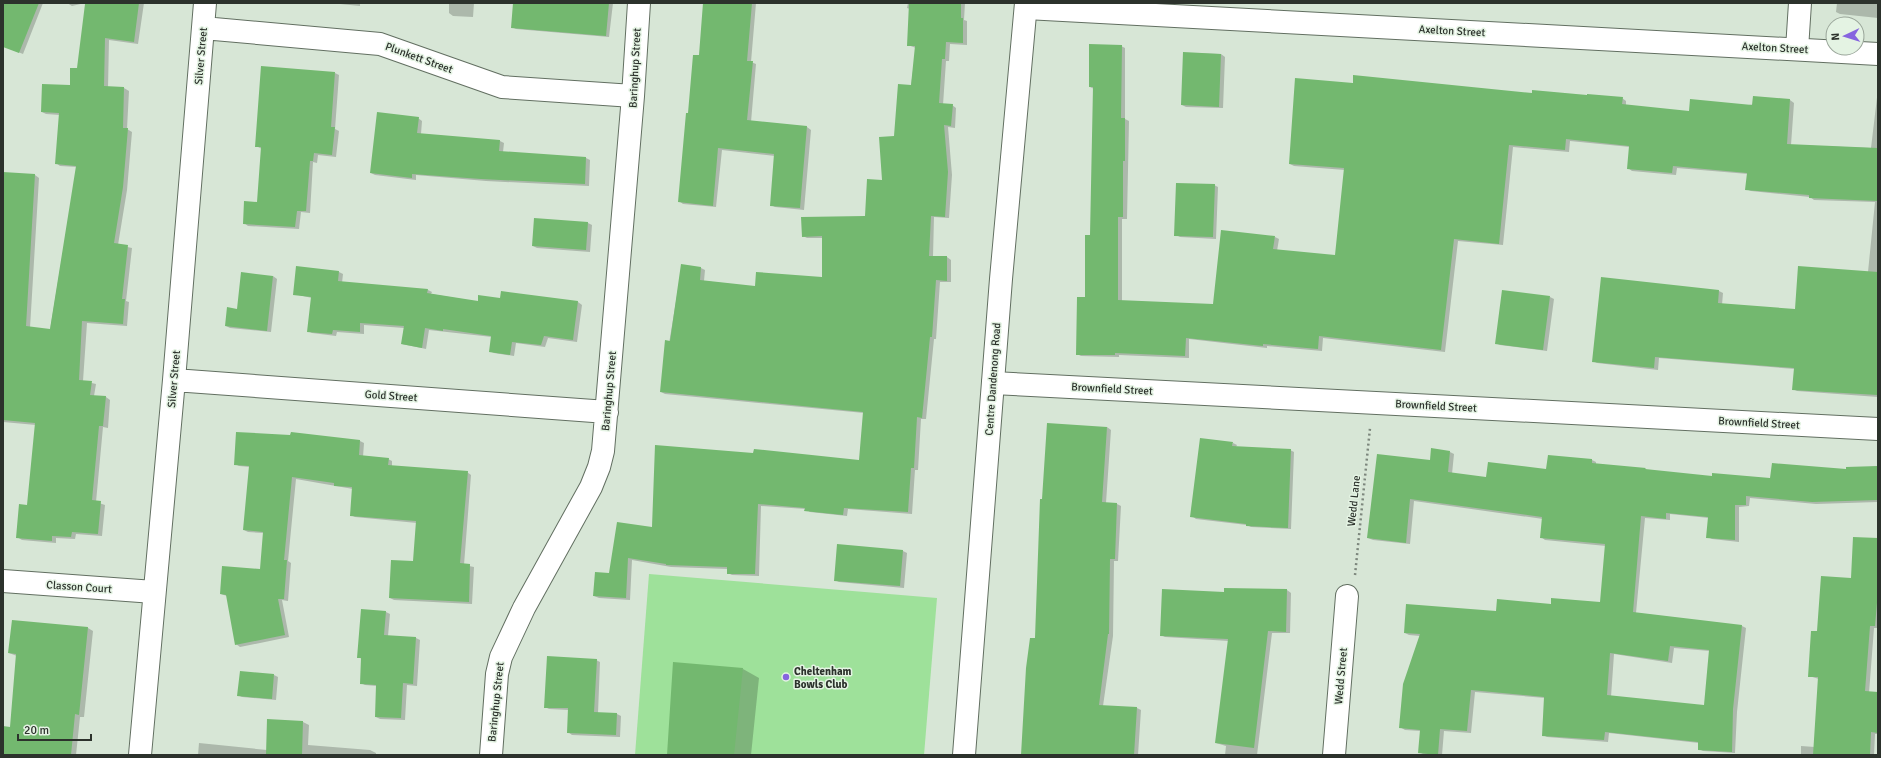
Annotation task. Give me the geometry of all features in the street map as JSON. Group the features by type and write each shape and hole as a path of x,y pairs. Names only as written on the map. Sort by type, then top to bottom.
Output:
{"street":[{"name":"Silver Street","path":"140,755 174,380 205,3"},
{"name":"Baringhup Street","path":"491,755 497,674 501,657 524,608 593,480 603,451 634,96 638,3"},
{"path":"1797,49 1800,3"},
{"name":"Axelton Street","path":"1026,5 1878,54"},
{"name":"Centre Dandenong Road","path":"964,755 993,383 1026,5"},
{"name":"Plunkett Street","path":"203,28 380,44 502,87 634,96"},
{"name":"Gold Street","path":"174,380 607,412"},
{"name":"Brownfield Street","path":"993,383 1878,429"},
{"name":"Classon Court","path":"3,581 154,592"},
{"name":"Wedd Street","path":"1334,755 1347,596"}],"path":[{"name":"Wedd Lane","path":"1355,576 1370,428"}],"green space":[{"name":"Cheltenham Bowls Club","path":"649,574 937,598 924,755 635,755"}],"building":[{"path":"3,3 39,3 19,53 3,47"},
{"path":"139,3 134,42 105,38 104,86 124,87 123,128 128,128 123,187 114,243 128,245 122,299 125,299 123,324 82,321 79,380 92,381 90,395 106,396 103,426 99,426 92,500 101,501 98,534 72,532 71,537 52,536 52,541 16,538 19,504 27,505 35,423 3,420 3,172 35,174 26,326 50,329 76,166 55,164 59,113 41,112 42,84 70,85 70,68 77,68 85,4"},
{"path":"513,3 609,3 606,36 511,28"},
{"path":"703,3 752,3 747,61 753,61 747,120 807,126 800,208 770,206 774,154 718,148 713,206 678,202 693,55 699,55"},
{"path":"909,3 961,3 961,18 963,18 963,43 946,42 945,59 942,59 939,103 953,104 951,126 944,125 948,172 945,217 931,216 929,256 947,256 947,281 936,280 932,337 930,337 922,418 917,417 914,468 911,468 908,512 844,508 843,515 804,511 805,508 758,504 755,574 727,574 727,567 666,565 628,558 626,598 593,596 595,572 609,573 617,522 652,527 655,445 753,453 754,449 859,460 863,412 660,392 665,340 670,341 681,264 701,267 700,280 755,286 756,272 822,277 822,236 802,237 801,217 865,216 867,179 882,180 879,137 894,136 898,84 911,85 915,46 907,46"},
{"path":"1089,44 1122,45 1121,118 1125,118 1125,161 1123,161 1123,217 1118,217 1118,300 1213,304 1221,230 1275,236 1273,249 1335,255 1344,168 1289,164 1295,78 1353,83 1353,75 1532,93 1532,90 1623,97 1622,104 1689,111 1690,99 1752,105 1753,96 1790,99 1787,144 1878,148 1878,201 1809,198 1809,195 1745,190 1747,173 1673,166 1672,173 1627,169 1629,146 1566,139 1565,150 1509,145 1499,244 1454,239 1441,350 1319,336 1318,349 1263,344 1263,346 1186,338 1185,356 1115,353 1115,355 1076,355 1077,297 1085,297 1085,235 1090,235 1093,87 1089,87"},
{"path":"1183,52 1221,54 1219,107 1181,105"},
{"path":"261,66 335,72 331,127 335,127 332,155 314,153 313,161 310,161 306,211 297,211 295,227 243,224 244,201 257,202 261,147 255,147"},
{"path":"377,112 419,117 417,133 500,140 499,151 586,157 585,184 412,174 412,178 370,173"},
{"path":"1176,183 1215,184 1213,237 1174,236"},
{"path":"534,218 588,222 586,250 532,246"},
{"path":"296,266 339,271 338,281 428,289 427,293 478,301 478,295 500,298 501,291 578,301 573,340 544,336 541,345 512,342 510,355 489,352 491,336 443,329 443,331 425,328 422,348 401,344 404,326 360,323 360,332 333,330 332,334 307,332 311,297 293,295"},
{"path":"1798,266 1878,272 1878,395 1792,390 1794,368 1655,357 1654,368 1592,362 1601,277 1719,290 1718,303 1795,309"},
{"path":"241,272 273,276 267,331 225,326 227,307 237,309"},
{"path":"1502,290 1550,296 1543,350 1495,344"},
{"path":"1047,423 1107,427 1102,502 1117,503 1115,559 1110,559 1109,634 1099,705 1137,707 1134,755 1021,755 1026,668 1030,638 1035,638 1040,499 1042,499"},
{"path":"236,432 290,435 291,432 360,440 359,455 389,458 388,465 468,471 460,563 470,564 469,602 389,598 391,560 413,561 416,521 350,516 352,487 334,486 334,483 292,477 284,560 287,560 284,599 278,599 285,635 235,645 226,595 220,594 222,566 260,569 263,532 243,530 249,466 234,465"},
{"path":"1200,438 1233,442 1232,446 1291,449 1288,528 1246,526 1246,524 1190,517"},
{"path":"1431,448 1450,451 1448,472 1486,477 1488,462 1546,469 1548,455 1592,459 1592,463 1712,476 1712,473 1770,478 1772,463 1846,469 1846,467 1878,466 1878,500 1812,502 1746,496 1746,505 1735,505 1735,540 1706,538 1708,517 1666,513 1666,519 1641,516 1633,612 1742,625 1733,709 1732,752 1698,750 1698,742 1605,732 1604,740 1542,736 1544,697 1471,690 1467,731 1440,729 1438,755 1418,753 1420,730 1399,728 1403,684 1420,634 1404,633 1406,604 1496,611 1497,599 1551,604 1551,598 1600,602 1605,544 1540,538 1542,517 1410,499 1406,543 1367,538 1377,454 1430,460","holes":["1670,646 1709,650 1704,705 1607,695 1610,653 1668,661"]},
{"path":"1853,537 1878,538 1878,591 1875,626 1870,626 1865,691 1878,692 1878,733 1871,732 1870,755 1813,755 1818,677 1808,677 1811,631 1817,631 1821,576 1851,578"},
{"path":"837,544 903,550 900,586 834,581"},
{"path":"1224,588 1287,589 1286,632 1268,631 1254,748 1215,743 1228,639 1160,636 1162,589 1224,592"},
{"path":"361,609 386,611 384,635 416,637 413,684 403,683 401,718 375,717 376,685 360,684 361,658 357,658"},
{"path":"12,620 88,627 79,715 75,714 71,755 3,755 3,726 10,727 16,654 8,653"},
{"path":"547,656 597,659 594,712 617,713 616,735 567,733 568,708 544,708"},
{"path":"673,662 743,668 734,755 667,755"},
{"path":"240,671 274,674 272,699 237,696"},
{"path":"267,719 303,721 302,755 266,755"}],"place":[{"name":"Cheltenham Bowls Club","path":"786,677"}]}
